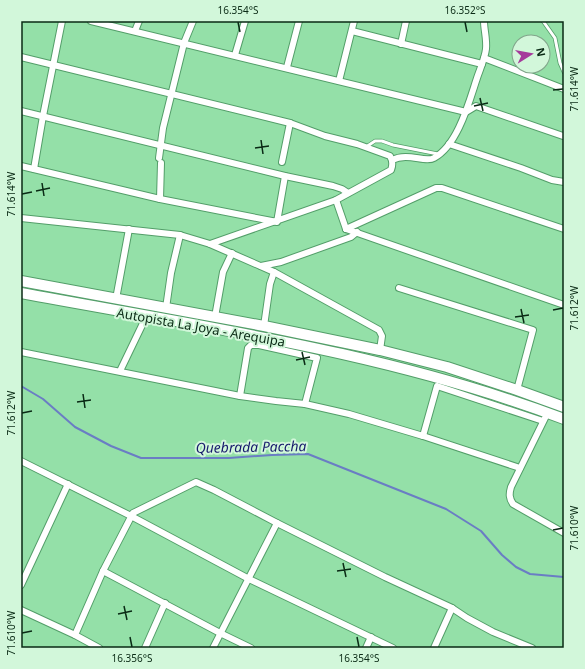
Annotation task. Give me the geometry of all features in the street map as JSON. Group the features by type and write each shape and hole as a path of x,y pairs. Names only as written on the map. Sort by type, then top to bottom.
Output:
{"main road":[{"name":"Autopista La Joya - Arequipa","path":"21,281 264,326 380,350 447,367 564,406"},
{"name":"Autopista La Joya - Arequipa","path":"21,293 146,316 260,341 352,355 413,370 506,398 546,417 564,419"}],"street":[{"path":"34,169 62,21"},
{"path":"91,21 466,112 476,106 563,136"},
{"path":"135,31 139,21"},
{"path":"160,199 160,145 163,128 184,43 193,21"},
{"path":"235,55 245,21"},
{"path":"287,68 299,21"},
{"path":"338,81 354,21"},
{"path":"401,44 406,21"},
{"path":"392,160 404,156 427,159 434,158 449,144 461,124 466,112 483,61 486,42 484,21"},
{"path":"352,31 401,44 483,61 564,88"},
{"path":"21,57 290,123 325,136 390,156 392,160 392,170 336,200 304,210 277,222 210,244"},
{"path":"21,111 342,189 348,193"},
{"path":"282,162 290,123"},
{"path":"449,144 552,180 564,182"},
{"path":"21,166 160,199 277,222"},
{"path":"277,222 285,176"},
{"path":"346,229 436,188 442,188 564,229"},
{"path":"336,200 346,229"},
{"path":"21,218 180,235 210,244 274,272 379,330 382,336 380,350"},
{"path":"116,299 129,229"},
{"path":"346,229 564,305"},
{"path":"261,266 280,262 351,237 357,232"},
{"path":"166,308 171,273 180,235"},
{"path":"215,317 224,272 232,253"},
{"path":"264,326 270,284 274,272"},
{"path":"399,288 533,330 517,390"},
{"path":"120,371 146,316"},
{"path":"240,396 248,348 260,341 317,358 305,404"},
{"path":"21,352 240,396 276,402 305,404 349,414 423,436 520,468"},
{"path":"423,436 437,386 546,417 520,468 509,494 513,504 564,534"},
{"path":"21,461 131,516 248,579 393,648"},
{"path":"75,635 103,571 133,513 196,482 452,608 493,632 532,648"},
{"path":"21,585 68,484"},
{"path":"214,648 220,633 277,523"},
{"path":"103,571 251,648"},
{"path":"145,648 165,603"},
{"path":"434,648 452,608"},
{"path":"21,610 99,648"},
{"path":"366,648 371,637"}],"lane":[{"path":"543,21 555,38 560,63 564,72"},
{"path":"366,148 375,141 382,141 393,145 438,154"}],"waterway":[{"name":"Quebrada Paccha","path":"21,386 43,399 75,427 111,446 141,458 229,458 308,454 446,509 481,531 502,555 516,567 530,574 564,577"}]}
